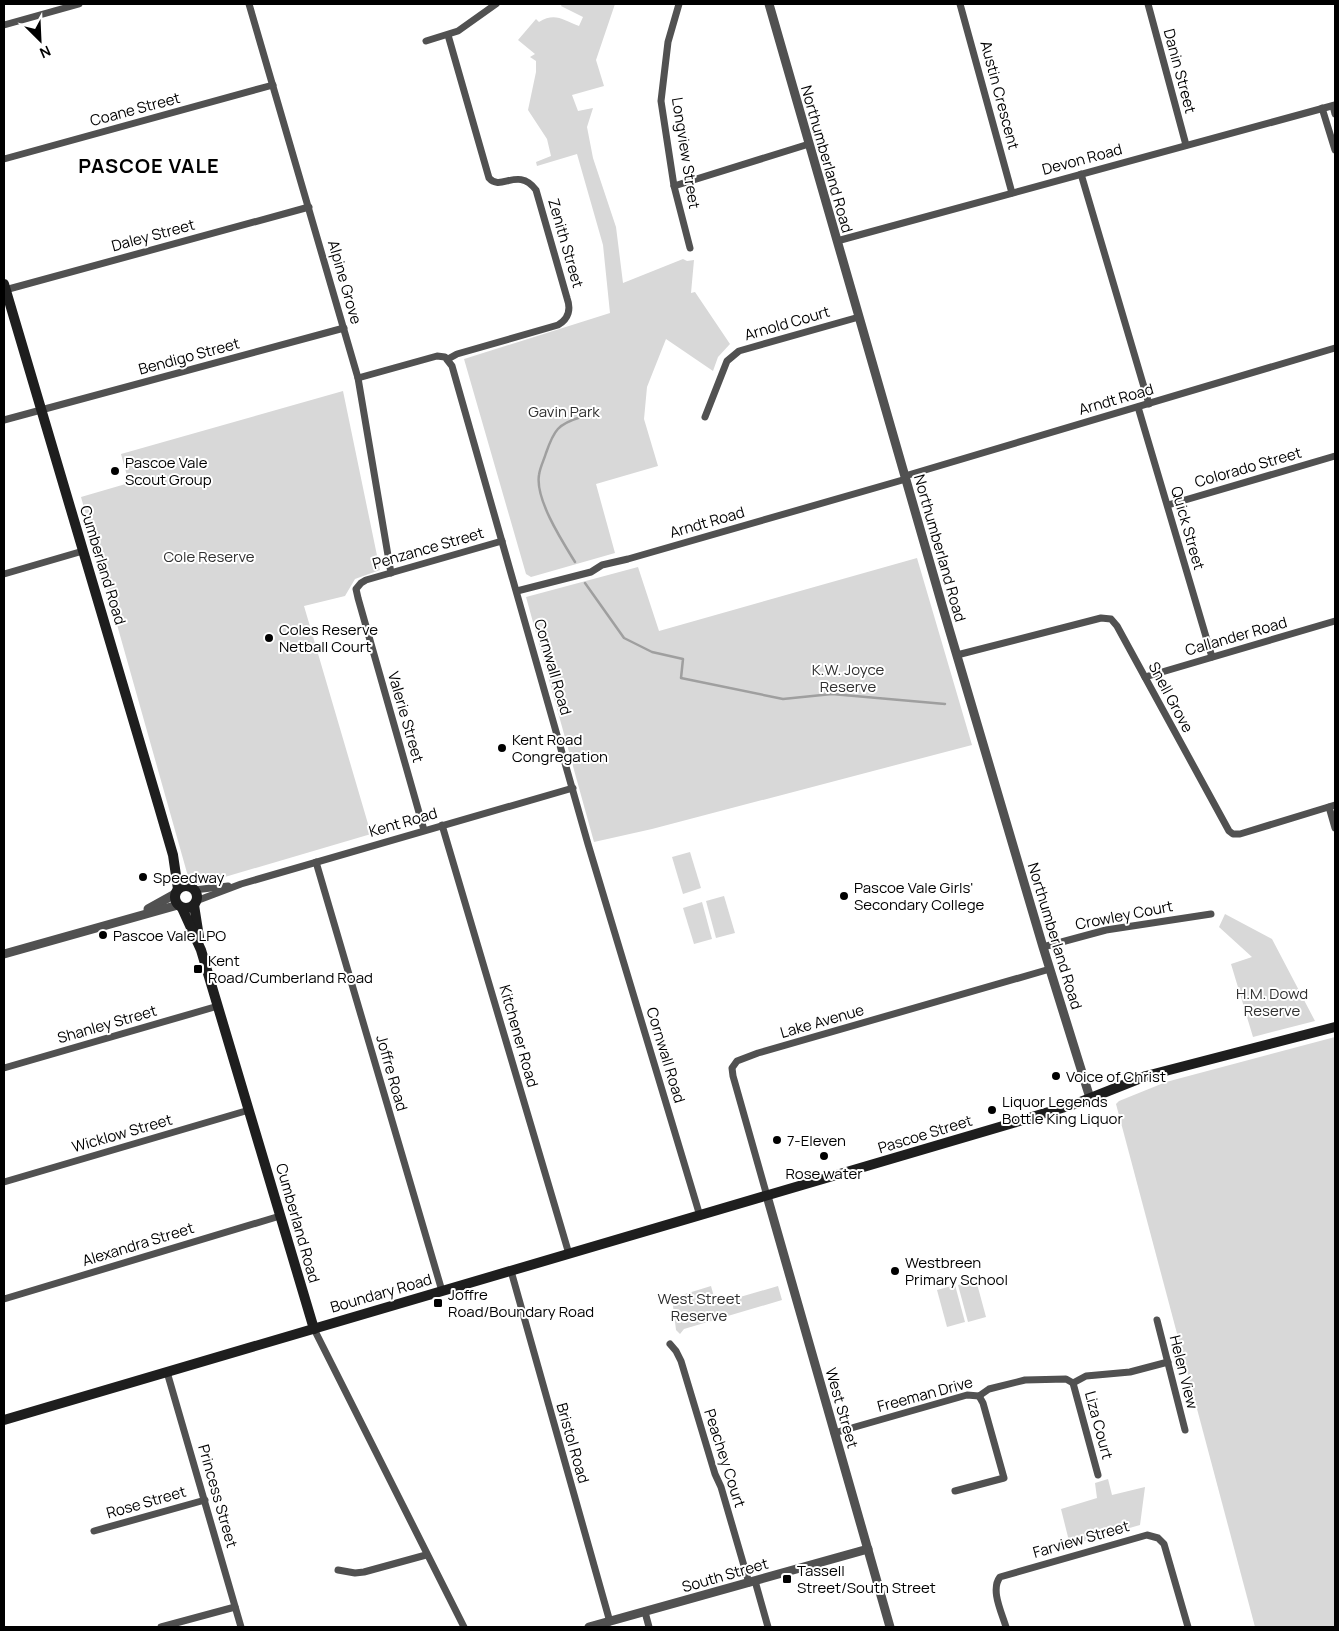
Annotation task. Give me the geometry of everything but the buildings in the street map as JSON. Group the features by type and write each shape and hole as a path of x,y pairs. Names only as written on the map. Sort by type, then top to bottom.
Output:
{"main road":[{"name":"Cumberland Road","path":"5,287 184,890"},
{"path":"184,890 197,897 195,903 188,908 180,907 175,900 184,890"},
{"name":"Cumberland Road","path":"195,903 201,950"},
{"name":"Cumberland Road","path":"180,907 201,950 314,1329"},
{"name":"Pascoe Street","path":"768,1196 1090,1098 1146,1076 1335,1027"},
{"name":"Boundary Road","path":"4,1420 768,1196"}],"street":[{"path":"4,25 79,4"},
{"name":"Alpine Grove","path":"249,4 358,378 391,573"},
{"path":"426,40 458,31 496,4"},
{"name":"Longview Street","path":"679,4 666,51 661,100 674,186 690,248"},
{"name":"Northumberland Road","path":"769,4 905,478 1043,947 1090,1098"},
{"name":"Austin Crescent","path":"960,4 1012,193"},
{"name":"Danin Street","path":"1148,4 1186,145"},
{"name":"Zenith Street","path":"448,35 489,178 495,182 522,179 527,181 536,190 569,304 569,310 565,320 558,325 457,354 448,359"},
{"name":"Coane Street","path":"4,159 273,85"},
{"path":"1334,105 1335,114"},
{"name":"Devon Road","path":"837,241 1334,105"},
{"path":"1322,108 1335,150"},
{"path":"674,186 808,144"},
{"path":"1081,174 1148,404"},
{"name":"Daley Street","path":"5,287 308,206"},
{"name":"Arnold Court","path":"706,417 727,361 739,351 858,317"},
{"name":"Bendigo Street","path":"4,420 344,328"},
{"name":"Arndt Road","path":"517,591 591,572 607,563 628,559 905,478 1335,348"},
{"path":"358,378 429,357 442,356 448,359"},
{"name":"Cornwall Road","path":"448,359 454,370 573,788 700,1216"},
{"name":"Quick Street","path":"1138,407 1212,657"},
{"name":"Colorado Street","path":"1168,505 1335,456"},
{"name":"Penzance Street","path":"361,583 502,541"},
{"path":"4,574 83,551"},
{"name":"Valerie Street","path":"361,583 356,589 358,598 424,830"},
{"name":"Snell Grove","path":"957,655 1106,618 1118,626 1226,828 1231,832 1240,834 1332,806"},
{"name":"Callander Road","path":"1145,677 1335,621"},
{"name":"Kent Road","path":"195,903 241,884 573,788"},
{"path":"1332,806 1335,828"},
{"name":"Kitchener Road","path":"442,825 569,1254"},
{"name":"Joffre Road","path":"316,862 442,1291"},
{"name":"Kent Road","path":"132,917 184,890 241,884"},
{"name":"Kent Road","path":"4,954 132,917 180,907"},
{"name":"Crowley Court","path":"1043,947 1106,930 1211,914"},
{"name":"Lake Avenue","path":"768,1196 733,1076 732,1068 737,1061 758,1053 1050,969"},
{"name":"Shanley Street","path":"4,1068 218,1006"},
{"name":"Wicklow Street","path":"4,1182 249,1110"},
{"name":"West Street","path":"768,1196 890,1627"},
{"name":"Alexandra Street","path":"4,1299 280,1216"},
{"name":"Bristol Road","path":"511,1272 610,1622"},
{"name":"Helen View","path":"1158,1320 1185,1430"},
{"name":"Cumberland Road","path":"314,1329 426,1555 464,1627"},
{"name":"Peachey Court","path":"670,1344 681,1361 715,1474 768,1627"},
{"name":"Freeman Drive","path":"834,1433 967,1395 979,1396 989,1389 1025,1380 1066,1379 1073,1383 1086,1376 1130,1372 1168,1362"},
{"name":"Princess Street","path":"167,1372 241,1627"},
{"name":"Liza Court","path":"1073,1383 1098,1475"},
{"path":"955,1491 1004,1478 983,1403 979,1396"},
{"name":"Rose Street","path":"94,1531 205,1500"},
{"name":"Farview Street","path":"1006,1627 997,1596 997,1581 1000,1577 1147,1535 1158,1538 1164,1544 1188,1627"},
{"name":"South Street","path":"589,1627 868,1549"},
{"path":"338,1570 355,1573 364,1572 426,1555"},
{"path":"161,1627 235,1607"},
{"path":"644,1612 649,1627"}],"green space":[{"name":"Gavin Park","path":"562,4 615,4 596,60 604,86 572,95 578,111 593,108 587,127 593,158 616,227 623,283 683,259 687,261 694,260 691,293 695,292 730,344 718,357 713,371 666,339 647,387 644,419 658,466 596,484 615,553 531,577 526,574 464,359 610,313 603,245 577,154 537,166 536,162 551,156 547,139 528,110 536,72 536,61 530,57 535,54 518,40 536,19 539,22 554,17 579,26 583,17 561,6"},
{"name":"Cole Reserve","path":"343,391 380,570 355,579 345,596 304,606 371,834 191,887 81,497 129,483 121,454"},
{"name":"K.W. Joyce Reserve","path":"917,558 972,745 652,829 594,842 526,597 638,567 659,631"},
{"path":"690,852 701,888 683,894 672,857"},
{"path":"724,896 735,933 716,938 706,901"},
{"path":"702,902 712,939 694,944 683,908"},
{"name":"H.M. Dowd Reserve","path":"1225,914 1272,939 1315,1021 1253,1037 1231,964 1252,957 1219,927"},
{"path":"1335,1037 1335,1627 1255,1627 1116,1104 1119,1101 1166,1082"},
{"path":"976,1280 986,1317 968,1322 958,1285"},
{"path":"955,1285 965,1322 947,1327 937,1290"},
{"name":"West Street Reserve","path":"711,1286 716,1304 778,1286 782,1300 684,1329 680,1334 676,1330 672,1298"},
{"path":"1108,1479 1112,1495 1145,1487 1140,1525 1070,1545 1061,1509 1097,1498 1095,1483"}],"waterway":[{"path":"575,562 545,508 541,496 539,475 555,433 562,425 581,417"},
{"path":"585,583 624,638 652,652 683,659 681,678 783,699 832,694 945,704"}],"place":[{"name":"Pascoe Vale Scout Group","path":"115,471"},
{"name":"Coles Reserve Netball Court","path":"269,638"},
{"name":"Kent Road Congregation","path":"502,748"},
{"name":"Speedway","path":"143,877"},
{"name":"Pascoe Vale Girls' Secondary College","path":"844,896"},
{"name":"Pascoe Vale LPO","path":"103,935"},
{"name":"Kent Road/Cumberland Road","path":"198,969"},
{"name":"Voice of Christ","path":"1056,1076"},
{"name":"Liquor Legends Bottle King Liquor","path":"992,1110"},
{"name":"7-Eleven","path":"777,1140"},
{"name":"Rose water","path":"824,1156"},
{"name":"Westbreen Primary School","path":"895,1271"},
{"name":"Joffre Road/Boundary Road","path":"438,1303"},
{"name":"Tassell Street/South Street","path":"787,1579"}],"district":[{"name":"PASCOE VALE","path":"149,165"}]}
